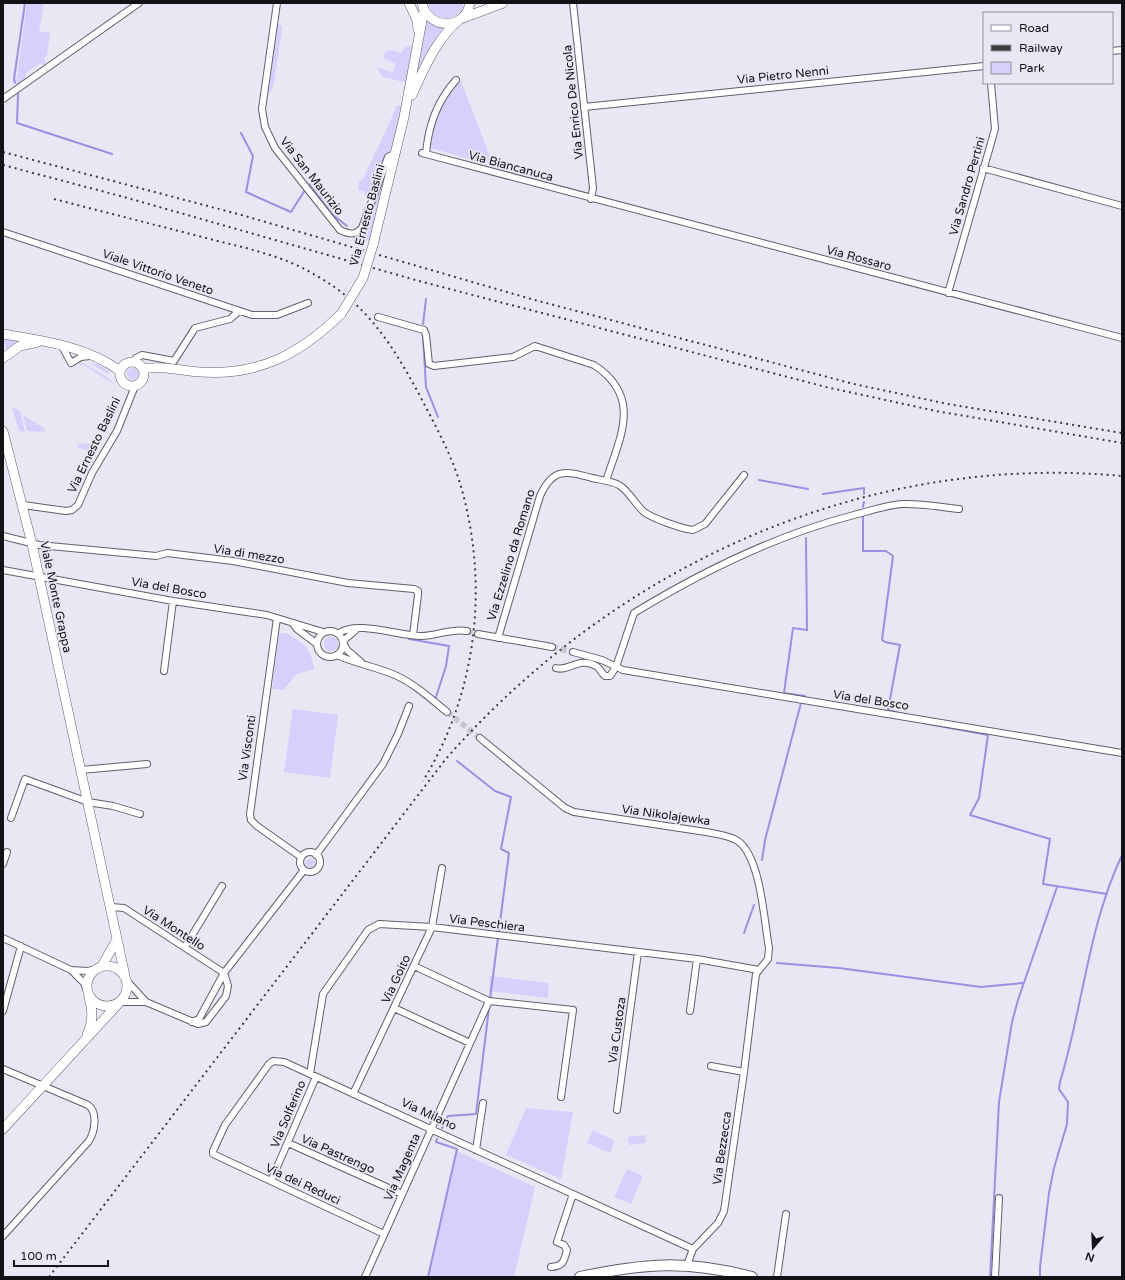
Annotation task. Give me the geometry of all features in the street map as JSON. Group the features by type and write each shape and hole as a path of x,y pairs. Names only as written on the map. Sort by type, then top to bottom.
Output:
{"main road":[{"path":"409,3 417,20 418,36"},
{"path":"416,3 423,7 429,17 440,23 448,24 502,3"},
{"path":"461,19 467,12 470,3"},
{"name":"Via Ernesto Baslini","path":"3,334 41,341 93,355 106,361 120,372 121,378 125,384 135,386 141,383 144,373 156,366 217,373 251,369 270,364 293,353 321,334 341,314 363,278 373,245 407,106 423,7"},
{"name":"Via Ernesto Baslini","path":"407,106 435,50 450,27 461,19"},
{"name":"Via Ernesto Baslini","path":"3,358 20,346 41,341"},
{"name":"Via Ernesto Baslini","path":"106,361 130,363"},
{"path":"120,372 130,363 144,373"},
{"name":"Viale Monte Grappa","path":"3,431 32,544 88,802 116,941 121,952 126,979"},
{"path":"85,1040 92,1020 92,1010 88,993 88,978 99,968 116,941"},
{"path":"3,1129 120,1002 127,992 126,979 115,967 99,968"},
{"path":"88,993 98,1004 104,1006 110,1006 120,1002"},
{"path":"580,1277 654,1264 687,1265 752,1277"}],"street":[{"path":"6,97 139,3"},
{"name":"Via San Maurizio","path":"277,3 262,117 275,148 340,230 353,234 358,233 362,228 388,157 396,153"},
{"name":"Via Enrico De Nicola","path":"572,3 593,188 591,199"},
{"name":"Via Pietro Nenni","path":"584,107 983,66"},
{"name":"Via Biancanuca","path":"456,80 441,99 430,127 424,154 591,199"},
{"name":"Via Sandro Pertini","path":"948,293 995,129 991,84"},
{"path":"983,168 1122,206"},
{"name":"Via Rossaro","path":"591,199 1122,338"},
{"name":"Viale Vittorio Veneto","path":"3,232 239,311 265,316 277,315 308,303"},
{"path":"130,363 142,355 174,361 196,328 230,319 239,311"},
{"path":"378,317 424,330 426,335 429,364 434,366 513,357 535,346 594,365 612,380 623,403 625,415 623,428 606,482"},
{"path":"62,346 71,364 81,357 93,355"},
{"name":"Via Ernesto Baslini","path":"23,505 66,511 72,510 78,505 92,473 116,431 135,386"},
{"name":"Via Ezzelino da Romano","path":"498,638 545,484 556,474 566,472 623,488 649,515 692,530 700,528 705,524 744,475"},
{"path":"556,668 565,668 578,662 592,664 596,666 602,674 607,676 613,674 634,613 687,582 746,552 811,527 886,506 912,504 959,509"},
{"name":"Via di mezzo","path":"3,536 32,544 156,556 167,553 233,561 348,583 414,589 418,591 418,595 412,635"},
{"name":"Via del Bosco","path":"3,570 173,601 277,618 323,632"},
{"path":"164,671 173,601"},
{"name":"Via Visconti","path":"277,618 250,814 251,820 257,826 301,857"},
{"name":"Via del Bosco","path":"293,624 297,629 317,644"},
{"path":"339,634 345,630 364,628 421,636 454,630 467,632"},
{"path":"357,629 344,642 342,650 337,655 329,657 318,650 317,644 323,632 332,631 339,634 344,642 347,650 361,662 397,676 412,684 447,712"},
{"path":"478,634 552,647"},
{"name":"Via del Bosco","path":"573,652 602,660 623,670 1122,753"},
{"path":"337,655 351,662 361,662"},
{"path":"316,855 383,764 410,706"},
{"name":"Via Nikolajewka","path":"480,738 565,808 574,812 727,836 738,841 749,852 756,873 769,948 768,959 756,974 744,1072"},
{"path":"81,770 147,764"},
{"path":"11,818 25,779 88,802 113,806 140,814"},
{"path":"3,864 7,852"},
{"path":"308,852 316,855 320,862 317,869 311,872 304,870 300,865 301,857 308,852"},
{"name":"Via Goito","path":"354,1094 432,927 442,868"},
{"path":"192,1022 199,1019 218,987 224,973 304,870"},
{"path":"185,947 222,886"},
{"name":"Via Montello","path":"110,907 124,908 224,973"},
{"name":"Via Peschiera","path":"310,1074 323,994 368,930 379,924 432,927 697,959 760,969"},
{"path":"3,938 71,970 84,983 88,993"},
{"path":"3,1011 21,946"},
{"name":"Via Custoza","path":"617,1110 638,952"},
{"path":"690,1011 697,959"},
{"path":"414,966 489,1001 573,1010 561,1097"},
{"path":"71,970 88,971 99,968"},
{"path":"120,1002 146,1002 198,1024 206,1022 227,992 228,986 224,973"},
{"path":"126,979 146,1002"},
{"path":"218,987 225,988 227,992"},
{"name":"Via Magenta","path":"365,1277 489,1001"},
{"path":"394,1008 470,1043"},
{"name":"Via Milano","path":"213,1154 225,1125 269,1064 273,1061 284,1062 693,1249"},
{"path":"711,1066 744,1072"},
{"path":"3,1069 92,1107 94,1112 92,1136 3,1236"},
{"name":"Via Bezzecca","path":"693,1249 718,1223 724,1211 744,1072"},
{"name":"Via Solferino","path":"271,1181 316,1077"},
{"path":"476,1150 483,1103"},
{"name":"Via Pastrengo","path":"288,1143 402,1194"},
{"name":"Via dei Reduci","path":"213,1154 384,1234"},
{"path":"551,1267 560,1266 564,1262 566,1250 564,1245 557,1242 573,1194"},
{"path":"995,1277 999,1198"},
{"path":"777,1277 786,1214"},
{"path":"687,1265 693,1249"}],"green space":[{"path":"27,3 44,3 39,31 50,33 47,55 44,59 46,63 43,66 40,63 26,73 25,79 16,85"},
{"path":"428,3 464,3 462,10 452,17 446,18 435,14 431,10"},
{"path":"425,19 443,28 425,56 414,81"},
{"path":"277,24 281,25 282,28 274,83 270,93 269,92"},
{"path":"412,46 408,83 383,77 376,66 392,73 396,64 383,58 385,52 390,50 401,53 405,47"},
{"path":"461,81 492,162 476,161 431,148 430,139 434,121 438,112 449,94"},
{"path":"397,105 403,107 393,146 386,156 390,161 369,241 364,239 371,197 364,195 365,192 358,190 359,182 364,178"},
{"path":"3,336 20,341 6,350"},
{"path":"81,362 107,377 115,385 82,364 79,368"},
{"path":"88,362 99,365 109,371 108,374"},
{"path":"131,368 135,368 139,374 135,380 131,380 127,376 127,372"},
{"path":"12,407 20,411 25,432 19,431"},
{"path":"23,415 45,429 45,432 27,431"},
{"path":"79,443 98,445 94,453 77,447"},
{"path":"287,633 302,643 308,650 314,669 297,674 283,690 272,689 279,634"},
{"path":"331,637 336,639 338,644 336,649 331,651 326,649 324,644 326,639"},
{"path":"293,709 338,715 330,778 284,772"},
{"path":"310,858 315,863 310,868 305,863"},
{"path":"490,976 549,983 548,998 489,991"},
{"path":"526,1108 573,1112 561,1179 506,1155"},
{"path":"593,1130 615,1141 610,1153 587,1143"},
{"path":"645,1135 646,1143 629,1145 628,1137"},
{"path":"457,1151 535,1187 514,1277 428,1277"},
{"path":"627,1169 643,1176 631,1204 614,1197"}],"waterway":[{"path":"15,83 14,79 25,3"},
{"path":"18,94 17,123 112,154"},
{"path":"241,133 253,156 246,192 291,212 305,190"},
{"path":"309,184 333,215 347,226"},
{"path":"423,324 426,299"},
{"path":"423,335 426,387 438,417"},
{"path":"759,480 808,489"},
{"path":"823,494 864,488 864,494"},
{"path":"863,507 864,502"},
{"path":"863,516 863,551 886,551 893,556 882,640 900,645 888,710 908,715"},
{"path":"805,696 784,693 793,628 807,630 806,538"},
{"path":"409,639 449,646 446,666 435,700"},
{"path":"762,860 765,840 801,703"},
{"path":"923,723 988,735 979,798 970,815 1050,839 1043,884 1107,894"},
{"path":"457,761 495,791 511,797 501,849 509,853 490,999"},
{"path":"1040,1277 1049,1193 1054,1168 1067,1124 1068,1102 1059,1089 1060,1082 1075,1025 1101,910 1122,855"},
{"path":"990,1277 999,1102 1012,1022 1018,1000 1057,887"},
{"path":"744,933 754,905"},
{"path":"777,963 839,968 981,987 1023,984"},
{"path":"442,1128 448,1116 476,1114 489,1008"},
{"path":"428,1277 457,1149 436,1142 437,1139"}],"tunnel":[{"path":"467,631 478,634"},
{"path":"552,647 573,652"},
{"path":"447,712 480,738"}],"railway":[{"path":"3,152 238,214 531,299 854,384 948,404 1122,433"},
{"path":"3,165 124,197 419,281 826,387 936,411 1122,443"},
{"path":"54,199 249,249 277,257 304,269 335,287 351,300 378,328 400,360 436,427 455,469 469,518 474,557 476,596 473,635 467,673 456,710 442,746 423,781"},
{"path":"49,1277 445,760 512,691 586,630 665,579 750,536 839,504 931,483 1026,473 1122,476"}]}
